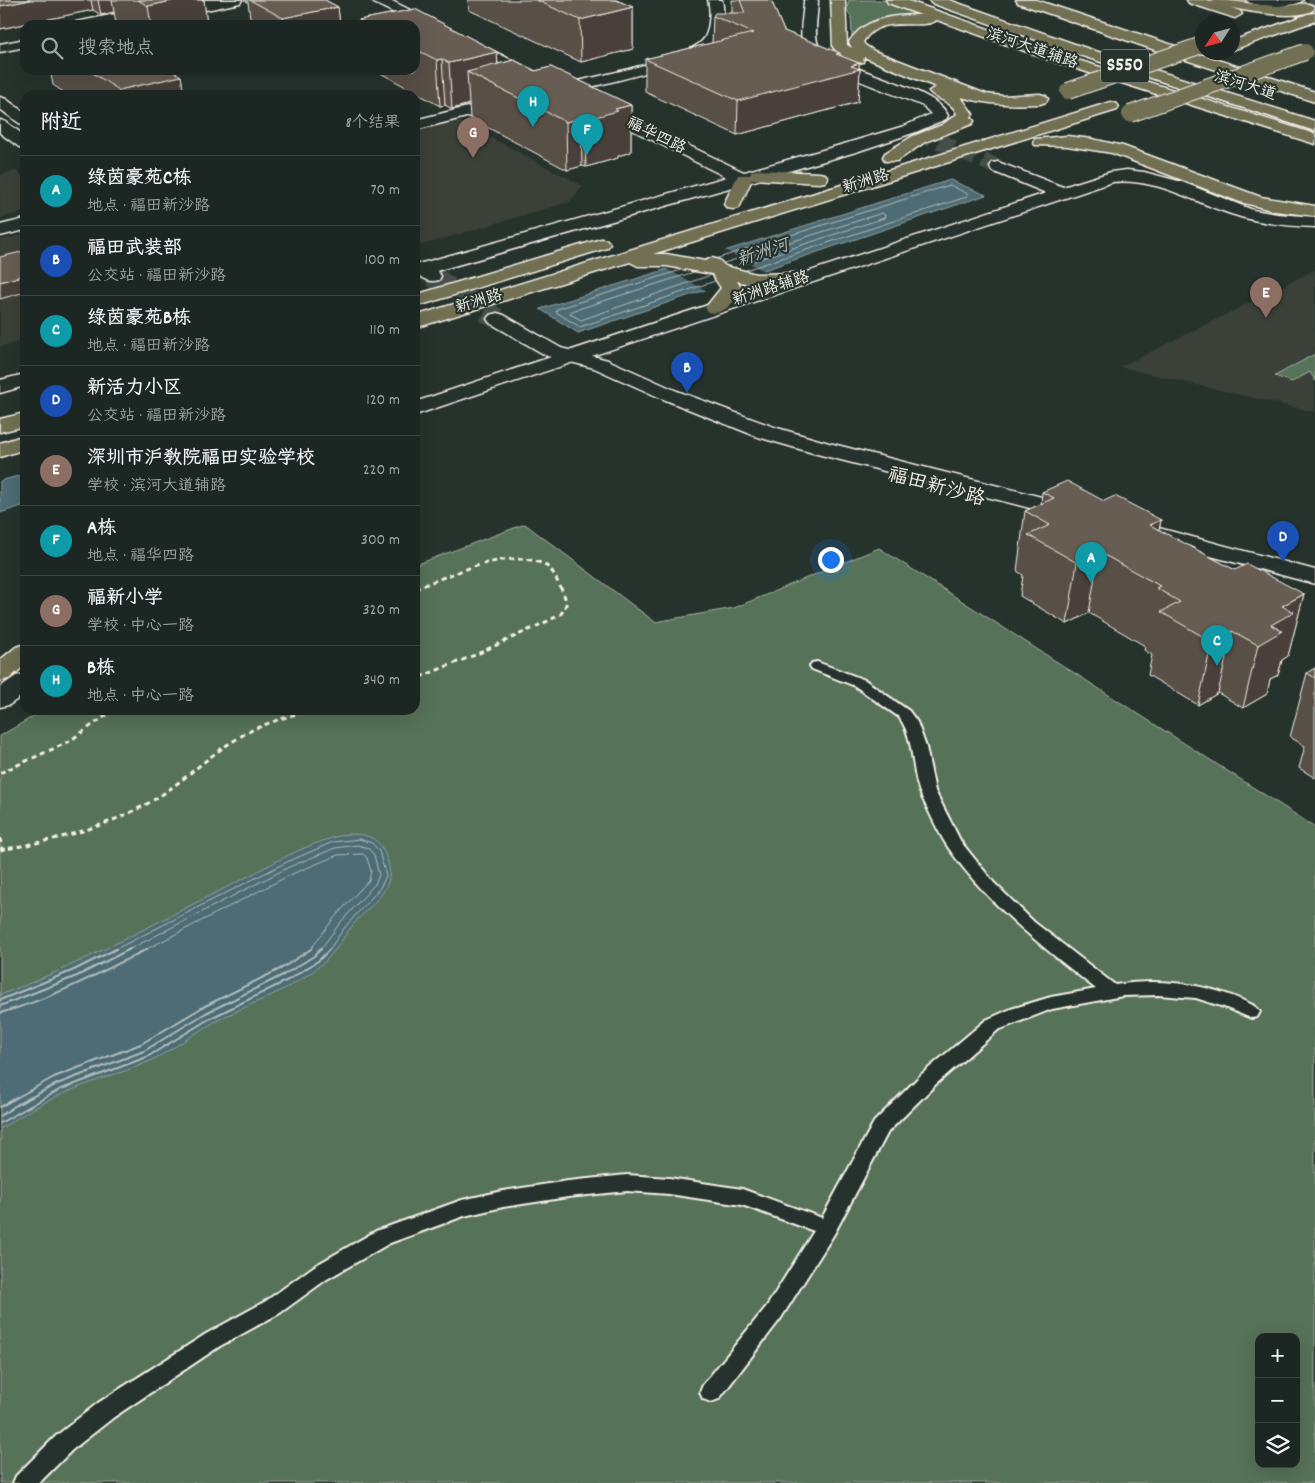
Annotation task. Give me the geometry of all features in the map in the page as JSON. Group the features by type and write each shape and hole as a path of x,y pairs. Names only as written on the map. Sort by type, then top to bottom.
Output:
{"main road":[{"path":"838,0 840,47 851,56 957,101 963,108 965,114 961,120 919,139 890,156"},
{"name":"滨河大道辅路","path":"893,0 961,16 1086,68 1315,139"},
{"path":"930,0 961,16"},
{"name":"滨河大道","path":"936,0 961,16 1084,52 1315,126"},
{"path":"1194,0 1242,17 1241,29 1308,5"},
{"path":"1219,0 1262,10 1308,5"},
{"path":"1023,5 1315,97"},
{"name":"滨河大道","path":"1023,5 1196,70 1315,108"},
{"path":"1240,43 1257,38 1308,5"},
{"path":"961,16 887,22 865,30 858,35 856,42 859,48 869,54 967,94 1003,101 1040,99"},
{"name":"新洲路","path":"420,320 615,260 718,219 915,167 1111,107 1286,46 1311,47"},
{"path":"949,126 1040,99 1195,47"},
{"path":"915,167 1002,155 1130,114 1311,47"},
{"path":"1030,114 1086,97 1195,59"},
{"path":"1130,114 1120,120 1118,130 1139,146 1248,189 1276,197 1315,201"},
{"name":"新洲路","path":"873,162 984,128"},
{"path":"1041,142 1071,141 1105,145 1249,199 1284,207 1315,211"},
{"name":"新洲路","path":"771,193 837,173"},
{"path":"733,204 751,177 819,178"},
{"name":"新洲路","path":"718,219 733,204 752,198"},
{"path":"715,308 729,294 731,288 707,255 707,241 718,219"},
{"name":"新洲路","path":"426,278 618,239"},
{"path":"615,260 683,262 756,280 802,280"},
{"path":"420,329 466,306"},
{"path":"0,426 20,420"},
{"path":"1,450 20,444"},
{"path":"0,673 20,656"}],"street":[{"path":"107,20 205,0"},
{"path":"137,20 235,0"},
{"name":"福华四路","path":"379,0 567,87 751,177"},
{"name":"福华四路","path":"399,0 567,87"},
{"path":"420,124 676,60 699,52 708,45 712,38 715,0"},
{"path":"420,289 426,278 751,177 914,131 940,116 938,110 922,99 833,62 815,52 810,44 811,0"},
{"path":"1253,0 1308,5"},
{"path":"0,42 20,37"},
{"path":"0,48 20,44"},
{"path":"0,102 20,116"},
{"path":"0,125 20,140"},
{"path":"998,167 1061,193"},
{"name":"新洲路辅路","path":"420,407 1111,177 1128,175 1159,181 1252,215 1282,220 1315,222"},
{"path":"0,231 20,225"},
{"name":"福田新沙路","path":"497,319 534,342 569,357 587,369 704,420 755,439 1315,577"},
{"path":"0,387 20,381"},
{"name":"福田新沙路","path":"1108,527 1315,589"},
{"path":"0,699 20,685"}],"lane":[{"path":"817,666 860,683 904,714 910,722 918,748 927,791 954,844 988,887 1028,926 1112,992"},
{"path":"711,1392 774,1312 827,1228 881,1127 929,1079 992,1025 1017,1014 1051,1003 1112,992 1158,989 1196,992 1230,1002 1251,1012"},
{"path":"24,1483 64,1443 106,1410 213,1340 273,1307 320,1273 383,1237 462,1208 559,1190 627,1183 669,1186 742,1197 827,1228"}],"path":[{"path":"420,587 501,561 534,561 546,566 553,573 566,598 564,610 555,617 462,662 420,677"},
{"path":"0,773 68,742 107,715"},
{"path":"0,838 1,850 45,841 76,832 134,809 168,792 236,739 294,715"}],"shaded area":[{"path":"457,120 583,186 569,202 420,246 420,130"},
{"path":"16,171 20,174 20,213 0,218 0,175"},
{"path":"20,235 20,341 0,347 0,240"},
{"path":"1315,270 1315,412 1120,367"}],"green space":[{"path":"849,0 886,0 929,15 898,17 877,21 859,30 852,37 851,18 847,10"},
{"path":"1315,354 1315,381 1310,372 1292,382 1275,376"},
{"path":"525,524 655,622 734,608 879,548 1315,827 1315,1483 0,1483 0,736 36,715 420,715 420,563"}],"water":[{"name":"新洲河","path":"950,180 986,195 578,333 540,309"},
{"path":"20,475 20,507 0,513 0,481"},
{"path":"347,834 367,836 377,841 387,859 389,878 383,893 353,924 333,953 323,963 302,979 216,1021 148,1062 64,1093 0,1129 0,995 84,959 297,851 330,838"}],"pier":[{"path":"723,249 766,272 707,291 665,268"}],"building":[{"path":"0,0 30,0 0,6"},
{"path":"138,0 176,0 148,6"},
{"path":"250,0 325,0 338,7 283,18"},
{"path":"536,0 616,0 633,7 580,20"},
{"path":"740,0 771,0 784,31 840,53 836,54 859,63 851,66 860,69 738,101 645,59 753,33 713,16 715,13 745,13"},
{"path":"415,9 497,52 449,63 442,59 437,60 420,52 420,20 359,20"},
{"path":"514,60 535,71 551,67 631,105 615,109 618,111 584,120 581,118 566,122 467,72"},
{"path":"96,75 181,76 119,90"},
{"path":"20,252 20,276 0,282 0,257"},
{"path":"1067,481 1104,501 1115,496 1161,520 1150,525 1235,570 1247,564 1304,594 1282,606 1294,612 1271,625 1282,631 1258,645 1232,631 1212,642 1161,612 1180,602 1156,588 1160,586 1099,552 1077,563 1028,535 1050,525 1025,511 1054,498 1042,492"},
{"path":"1315,668 1315,678 1307,673"}],"tunnel":[{"path":"1308,1 1315,3"},
{"path":"917,132 998,167"},
{"path":"432,276 497,319"}],"place":[{"name":"B栋","path":"533,127"},
{"name":"A栋","path":"587,155"},
{"name":"福新小学","path":"473,158"},
{"name":"深圳市沪教院福田实验学校","path":"1266,318"},
{"name":"福田武装部","path":"687,393"},
{"name":"新活力小区","path":"1283,562"},
{"name":"绿茵豪苑C栋","path":"1091,583"},
{"name":"绿茵豪苑B栋","path":"1217,666"}]}
